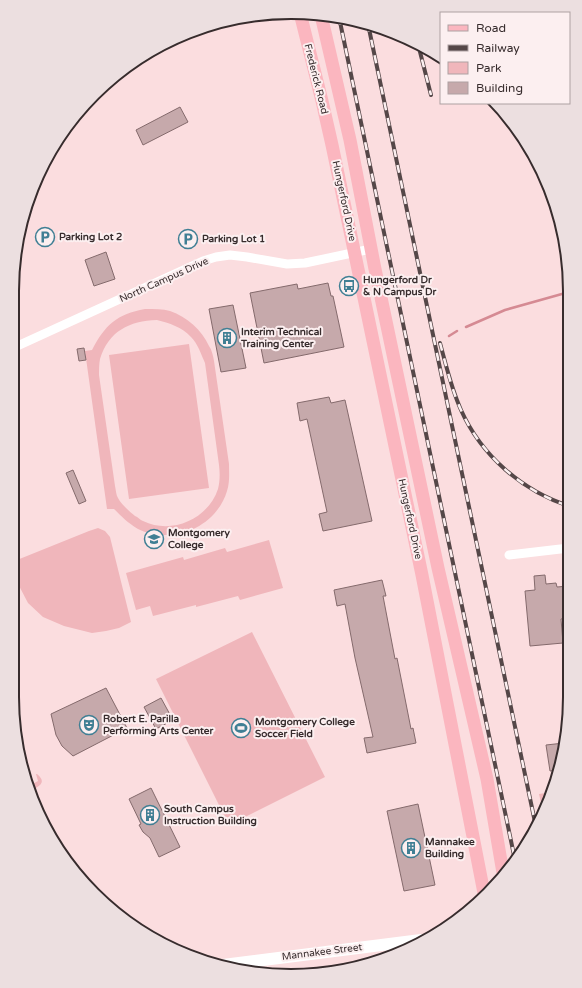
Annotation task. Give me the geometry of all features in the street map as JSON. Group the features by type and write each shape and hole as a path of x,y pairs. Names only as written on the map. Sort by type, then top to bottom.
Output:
{"main road":[{"name":"Frederick Road","path":"302,20 332,144"},
{"name":"Frederick Road","path":"322,21 350,140"},
{"name":"Hungerford Drive","path":"350,140 371,249 439,571 487,779 502,869"},
{"name":"Hungerford Drive","path":"332,144 422,575 483,889"},
{"path":"422,575 439,571"}],"street":[{"name":"North Campus Drive","path":"19,345 203,261 216,257 247,257 287,264 305,263 371,249"},
{"path":"509,555 563,549"},
{"name":"Mannakee Street","path":"236,963 410,941"}],"green space":[{"path":"155,309 170,311 188,320 198,329 206,340 211,349 214,361 229,464 228,488 218,509 203,524 194,529 174,535 157,534 141,530 134,527 114,509 107,509 85,351 92,350 107,327 113,322 135,311","holes":["157,320 175,326 184,331 196,343 205,363 220,474 218,489 213,500 206,509 188,522 166,526 154,525 141,520 126,508 117,497 99,375 100,359 104,349 109,341 121,329 129,325"]},
{"path":"189,344 209,488 129,499 109,355"},
{"path":"98,528 105,531 110,537 131,622 119,628 92,633 64,626 43,617 28,603 19,586 19,559"},
{"path":"269,540 283,588 240,600 238,596 153,616 150,606 136,610 126,573 183,557 184,560 225,548 227,552"},
{"name":"Montgomery College Soccer Field","path":"252,632 325,777 229,825 156,679"},
{"path":"36,774 40,777 42,782 35,788 33,784 38,781"},
{"path":"545,793 541,803 539,794"}],"building":[{"path":"180,107 188,122 143,145 136,130"},
{"path":"106,252 115,279 94,286 85,260"},
{"path":"328,283 331,296 333,296 344,347 264,363 250,293 297,284 298,289"},
{"name":"Interim Technical Training Center","path":"233,305 246,368 221,372 209,309"},
{"path":"84,348 86,360 79,361 77,349"},
{"path":"329,397 331,403 345,400 372,521 323,531 319,514 327,512 307,419 300,421 297,403"},
{"path":"73,470 86,501 79,504 66,473"},
{"path":"545,575 546,584 556,583 557,587 563,586 563,619 561,619 563,643 530,646 525,591 535,590 534,576"},
{"path":"382,580 386,596 383,596 395,659 397,658 411,729 413,728 416,743 367,753 364,738 373,737 355,658 345,604 337,606 334,590"},
{"name":"Robert E. Parilla Performing Arts Center","path":"106,688 127,728 73,756 62,746 56,735 51,714"},
{"path":"161,698 173,720 156,729 144,707"},
{"path":"559,744 553,771 550,771 546,745"},
{"name":"South Campus Instruction Building","path":"151,788 180,847 159,857 150,838 143,832 139,825 141,824 129,799"},
{"name":"Mannakee Building","path":"418,804 435,885 404,891 387,811"}],"waterway":[{"path":"466,327 505,310 563,294"},
{"path":"449,336 457,331"}],"railway":[{"path":"340,23 514,853"},
{"path":"369,30 534,819"},
{"path":"420,51 431,95"},
{"path":"440,343 457,402 469,426 480,442 492,456 519,481 535,491 563,504"}],"place":[{"name":"Parking Lot 2","path":"45,237"},
{"name":"Parking Lot 1","path":"188,239"},
{"name":"Hungerford Dr & N Campus Dr","path":"349,286"},
{"name":"Interim Technical Training Center","path":"227,338"},
{"name":"Montgomery College","path":"154,539"},
{"name":"Robert E. Parilla Performing Arts Center","path":"89,725"},
{"name":"Montgomery College Soccer Field","path":"241,728"},
{"name":"South Campus Instruction Building","path":"150,815"},
{"name":"Mannakee Building","path":"411,848"}]}
